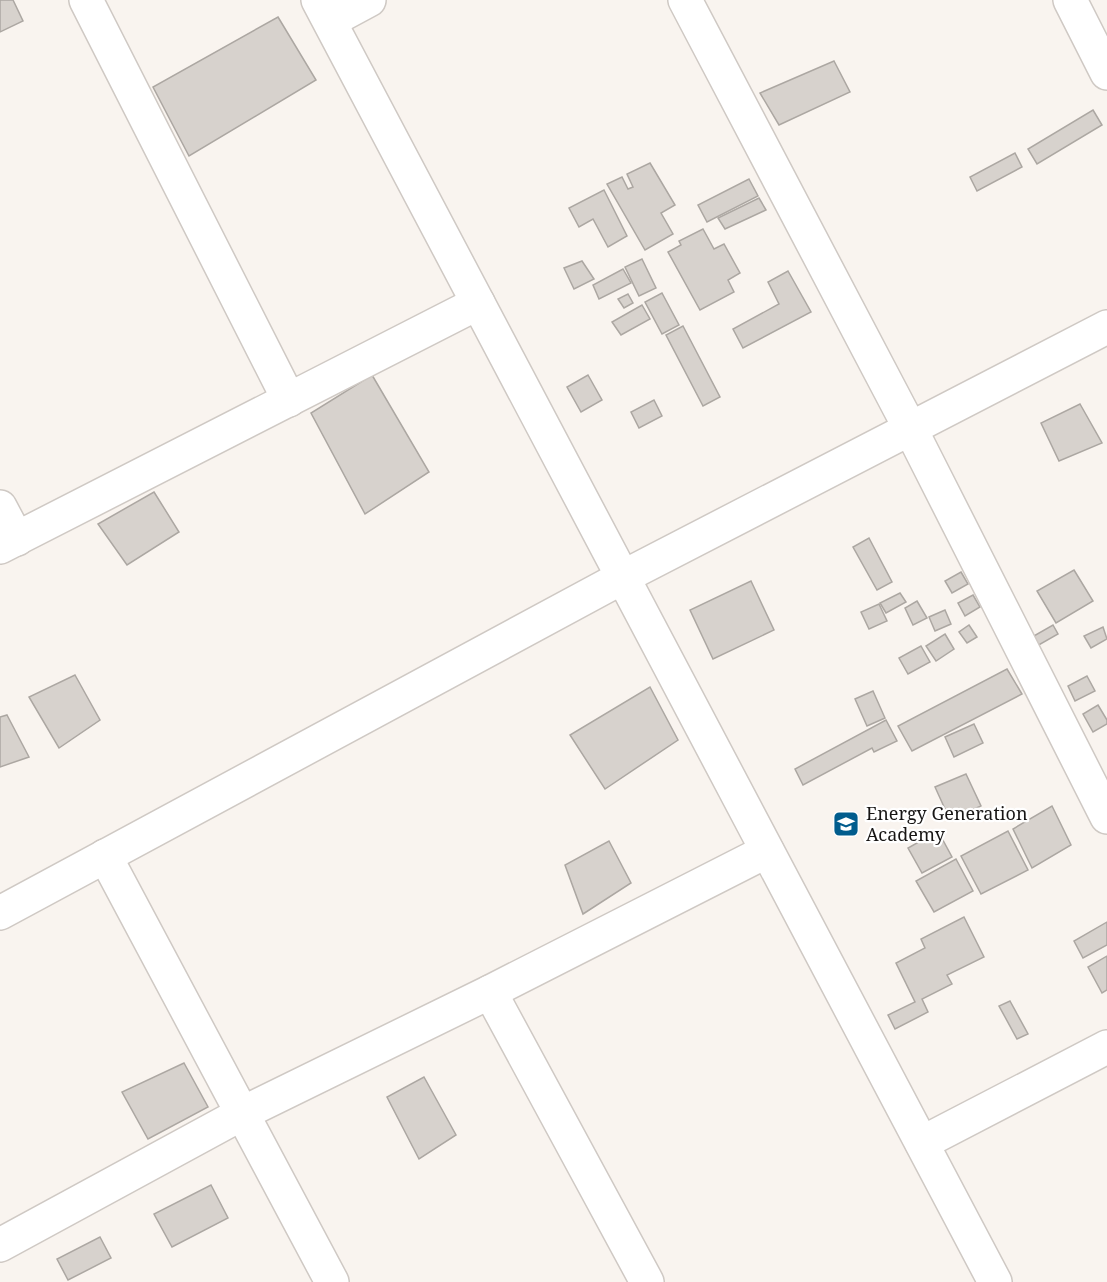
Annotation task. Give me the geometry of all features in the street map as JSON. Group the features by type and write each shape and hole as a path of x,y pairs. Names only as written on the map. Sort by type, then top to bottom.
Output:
{"street":[{"path":"86,0 289,400"},
{"path":"369,0 324,10 994,1282"},
{"path":"685,0 911,430 1107,817"},
{"path":"1070,0 1107,73"},
{"path":"0,507 8,543 478,303"},
{"path":"0,913 623,578 1107,327"},
{"path":"0,1245 243,1113 490,992 767,851"},
{"path":"105,856 332,1282"},
{"path":"490,992 647,1282"},
{"path":"922,1143 1107,1047"}],"building":[{"path":"0,0 13,0 23,21 0,32"},
{"path":"278,17 316,80 189,156 153,87"},
{"path":"834,61 850,92 779,125 760,93"},
{"path":"1093,110 1102,125 1037,164 1028,149"},
{"path":"1015,153 1022,167 977,191 970,177"},
{"path":"650,163 675,205 661,213 673,234 645,250 607,184 622,177 628,189 633,187 627,174"},
{"path":"749,179 758,196 707,222 698,205"},
{"path":"604,190 627,236 608,247 593,219 579,227 569,208"},
{"path":"759,198 766,210 725,229 718,218"},
{"path":"703,229 714,249 724,244 740,273 728,280 734,292 700,310 668,252 681,245 679,241"},
{"path":"642,259 656,288 639,296 625,267"},
{"path":"582,261 594,279 574,289 564,268"},
{"path":"623,269 631,283 599,299 593,285"},
{"path":"788,271 811,312 743,348 733,329 779,304 768,282"},
{"path":"662,293 679,325 662,334 645,302"},
{"path":"628,294 633,303 624,308 618,299"},
{"path":"642,305 650,319 621,335 612,322"},
{"path":"683,326 720,397 703,406 666,335"},
{"path":"372,375 429,472 365,514 311,413"},
{"path":"588,375 602,400 581,412 567,387"},
{"path":"654,400 662,416 639,428 631,412"},
{"path":"1080,404 1102,443 1059,461 1041,423"},
{"path":"154,492 179,532 127,565 98,524"},
{"path":"869,538 892,582 877,590 853,547"},
{"path":"1074,570 1093,601 1056,623 1037,591"},
{"path":"961,572 968,584 952,593 945,581"},
{"path":"751,581 774,630 713,659 690,610"},
{"path":"900,593 906,602 886,613 880,603"},
{"path":"973,595 980,607 965,616 958,603"},
{"path":"917,601 927,618 913,625 905,608"},
{"path":"879,604 887,621 869,629 861,612"},
{"path":"945,610 951,624 935,631 929,617"},
{"path":"969,625 977,637 967,643 959,632"},
{"path":"1053,625 1058,634 1037,646 1032,637"},
{"path":"1103,627 1107,639 1091,648 1084,636"},
{"path":"945,634 954,649 936,661 926,646"},
{"path":"921,646 930,662 908,674 899,658"},
{"path":"1007,669 1022,694 912,751 898,726"},
{"path":"75,675 100,720 59,748 29,697"},
{"path":"1087,676 1095,691 1075,701 1068,686"},
{"path":"650,687 678,740 605,789 570,735"},
{"path":"873,691 885,718 867,726 855,699"},
{"path":"1098,705 1107,724 1093,732 1083,714"},
{"path":"7,715 29,757 0,767 0,717"},
{"path":"886,720 897,741 874,752 872,748 803,785 795,769"},
{"path":"974,724 983,743 954,757 945,737"},
{"path":"966,774 981,806 950,820 935,787"},
{"path":"1052,806 1071,845 1032,868 1013,829"},
{"path":"938,831 952,857 922,873 908,848"},
{"path":"1008,831 1028,870 981,894 961,856"},
{"path":"609,841 631,883 583,914 565,865"},
{"path":"956,859 973,891 934,912 916,881"},
{"path":"964,917 984,957 947,975 952,984 922,999 928,1012 895,1029 888,1015 915,1002 896,963 925,948 921,939"},
{"path":"1107,922 1107,945 1083,958 1074,941"},
{"path":"1107,956 1107,990 1102,993 1088,967"},
{"path":"1010,1001 1028,1034 1017,1039 999,1006"},
{"path":"184,1063 208,1107 148,1139 122,1092"},
{"path":"424,1077 456,1135 419,1159 387,1097"},
{"path":"211,1185 228,1218 172,1247 154,1214"},
{"path":"100,1237 111,1258 68,1280 57,1259"}],"place":[{"name":"Energy Generation Academy","path":"846,824"}]}
